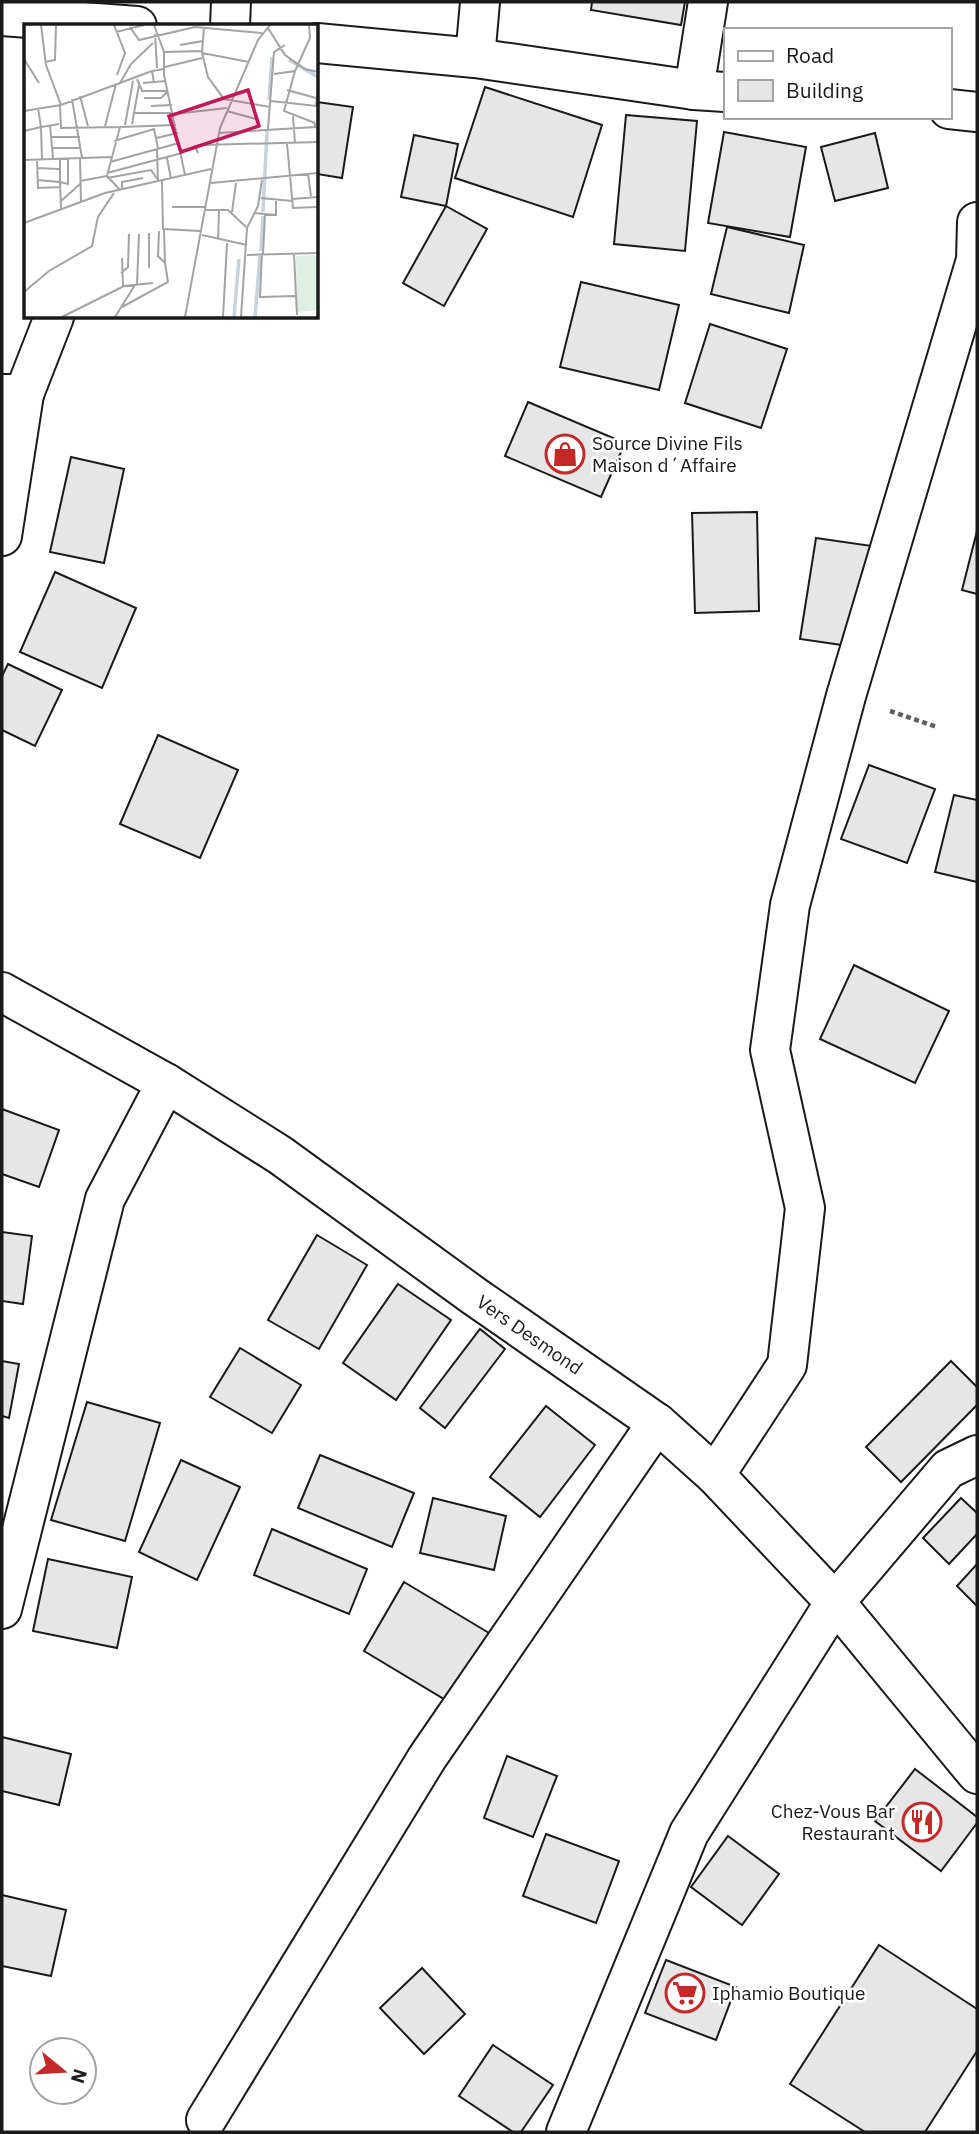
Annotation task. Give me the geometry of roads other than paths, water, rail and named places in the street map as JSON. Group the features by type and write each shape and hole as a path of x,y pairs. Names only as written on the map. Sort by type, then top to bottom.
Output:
{"street":[{"path":"230,24 231,2"},
{"path":"475,58 480,2"},
{"path":"318,43 475,58 710,91 708,2"},
{"path":"2,16 110,24"},
{"path":"951,109 977,111"},
{"path":"715,1475 787,1365 805,1208 769,1050 790,905 846,696 976,260 977,222"},
{"path":"2,536 13,394 53,318"},
{"name":"Vers Desmond","path":"2,992 166,1083 280,1155 474,1296 657,1423 715,1475 835,1602 977,1774"},
{"path":"2,1609 105,1199 166,1083"},
{"path":"206,2120 427,1758 657,1423"},
{"path":"566,2132 689,1833 835,1602 948,1469 977,1455"}],"place":[{"name":"Source Divine Fils Maison d´Affaire","path":"565,454"},
{"name":"Chez-Vous Bar Restaurant","path":"922,1822"},
{"name":"Iphamio Boutique","path":"685,1993"}]}
